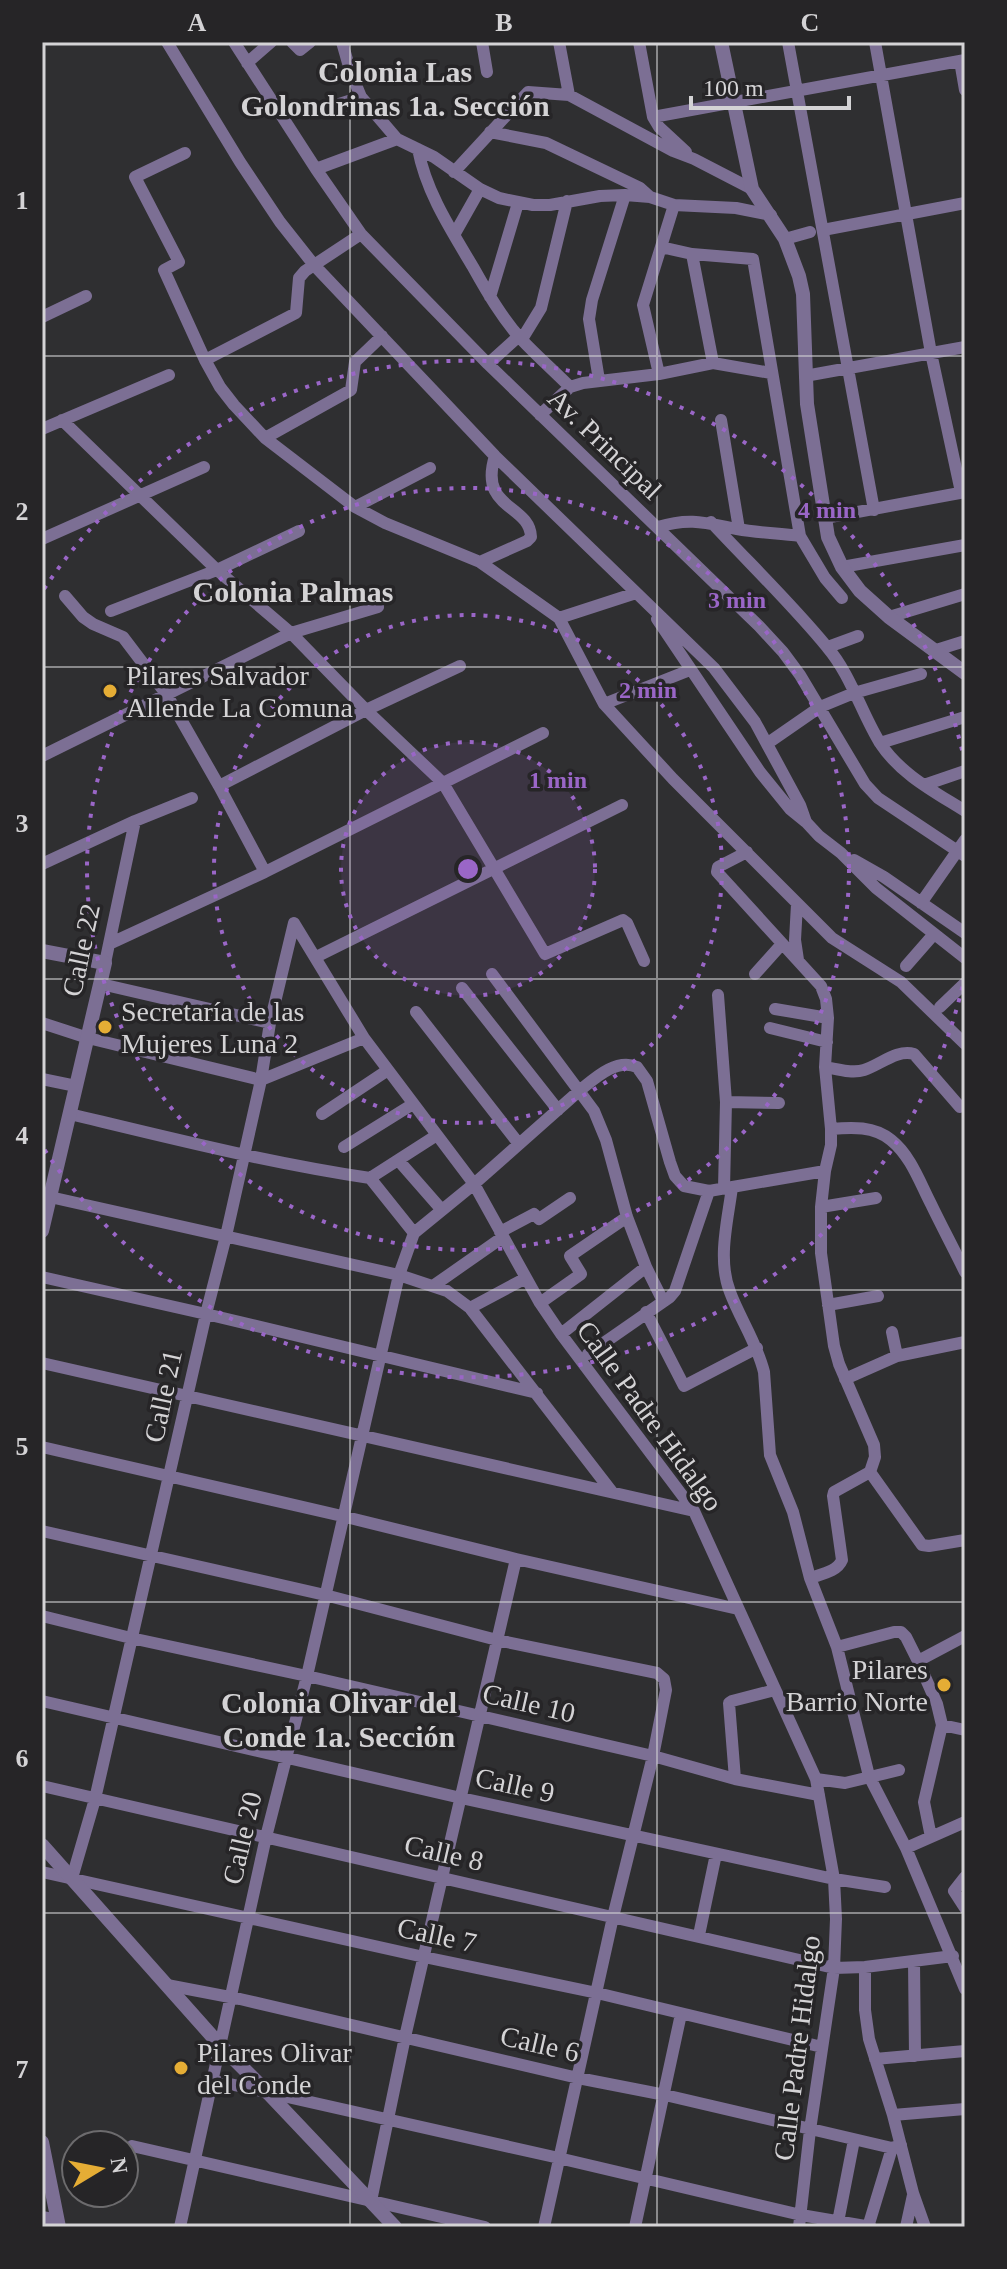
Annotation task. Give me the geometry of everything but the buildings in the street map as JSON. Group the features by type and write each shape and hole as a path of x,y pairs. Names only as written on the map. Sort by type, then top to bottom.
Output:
{"street":[{"path":"167,42 240,162 280,222 314,265 495,456 714,668 768,743 806,822"},
{"path":"247,63 271,42"},
{"path":"292,42 300,50 310,42"},
{"path":"342,42 361,97 397,139 434,157 480,189 499,198 550,205 625,195 650,197 674,205 736,208 771,215"},
{"path":"482,42 487,72"},
{"path":"559,42 569,95"},
{"path":"639,42 653,117 659,127 694,159"},
{"path":"721,42 752,189 785,239 796,263 803,294 805,376 812,442 828,537 842,567 860,591 889,617 965,673"},
{"path":"788,42 816,231 847,368 874,510"},
{"path":"825,518 963,492 931,353 875,42"},
{"name":"Av. Principal","path":"235,43 361,234 488,364 783,652 820,707 865,784 878,798 963,849"},
{"path":"653,117 962,60 965,90"},
{"path":"454,172 528,92 569,95 752,189"},
{"path":"333,106 361,97"},
{"path":"490,132 546,143 640,188 650,197"},
{"path":"316,169 397,139"},
{"path":"418,149 422,171 490,297 521,338 570,387"},
{"path":"185,153 135,177 179,262 164,270 205,360 234,405 265,438 355,507 385,523 480,562 559,618 604,704 673,779 839,943 901,982 965,1044"},
{"path":"454,235 480,189"},
{"path":"599,380 589,319 592,300 625,195"},
{"path":"488,364 521,338 541,308 567,201"},
{"path":"490,297 518,203"},
{"path":"785,239 965,203"},
{"path":"659,374 643,305 674,205"},
{"path":"205,360 296,313 299,278 361,234"},
{"path":"661,247 692,254 753,259 800,536 825,578 842,598"},
{"path":"692,254 713,363"},
{"path":"42,317 86,296"},
{"path":"265,438 351,390 355,362 382,336"},
{"path":"805,376 965,347"},
{"path":"540,415 570,387 599,380 659,374 713,363 771,373"},
{"path":"42,429 169,375"},
{"path":"62,420 217,570 291,633 443,783 545,954 621,920 627,923 644,961"},
{"path":"721,420 739,529"},
{"path":"480,562 531,537 526,522 497,495 490,471 495,456"},
{"path":"42,539 204,467"},
{"path":"355,507 430,468"},
{"path":"658,527 689,520 800,536"},
{"path":"711,522 828,647 880,743 901,768 965,811"},
{"path":"111,611 217,570 299,531"},
{"path":"842,567 965,545"},
{"path":"889,617 965,594"},
{"path":"65,596 83,617 123,637 167,695 265,872"},
{"path":"559,618 640,596"},
{"path":"640,596 760,772 790,809 876,888 965,958"},
{"path":"42,756 291,633 378,607"},
{"path":"828,647 858,636"},
{"path":"933,651 965,641"},
{"path":"219,786 366,710 460,666"},
{"path":"604,704 690,670"},
{"path":"768,743 820,707 854,693 921,674"},
{"path":"880,743 965,717"},
{"path":"109,944 265,872 543,733"},
{"path":"924,785 965,771"},
{"path":"42,864 192,798"},
{"path":"316,957 622,805"},
{"name":"Calle 22","path":"42,1231 48,1191 101,984 135,821"},
{"path":"921,903 963,849"},
{"path":"747,852 718,867 717,872 824,992 828,1018 825,1067 831,1145 821,1207 821,1253 834,1346 874,1445 875,1457 870,1472 834,1492 842,1560 834,1569 810,1578"},
{"path":"841,853 884,877 965,933"},
{"path":"797,904 795,940 799,964"},
{"name":"Calle Padre Hidalgo","path":"294,923 364,1038 474,1184 540,1303 561,1334 694,1511 816,1779 834,1879 836,1919 834,1968 800,2221"},
{"name":"Calle 21","path":"72,1878 95,1799 170,1477 294,923"},
{"path":"906,966 934,934"},
{"path":"755,974 781,945"},
{"path":"42,951 105,963"},
{"path":"492,974 594,1111 601,1125 627,1217 663,1301"},
{"path":"940,1007 965,983"},
{"path":"101,984 270,1023"},
{"path":"462,988 558,1110"},
{"path":"718,995 726,1102 728,1187 725,1271 729,1290 757,1348 764,1372 770,1455 793,1512 810,1578 837,1647 869,1776 906,1848 965,1989"},
{"path":"775,1009 828,1018"},
{"path":"416,1012 519,1144"},
{"path":"42,1023 88,1038 261,1080 364,1038"},
{"path":"770,1028 827,1042"},
{"path":"825,1067 862,1071 902,1053 914,1054 960,1107"},
{"path":"370,1178 414,1233 579,1091 612,1068 628,1064 637,1067 647,1081 675,1176 684,1186 709,1191 825,1171"},
{"path":"322,1114 388,1070"},
{"path":"42,1079 76,1086"},
{"path":"726,1102 779,1103"},
{"path":"344,1147 413,1104"},
{"path":"70,1114 244,1155 370,1178 437,1135"},
{"path":"831,1129 863,1128 891,1140 913,1168 965,1272"},
{"path":"399,1161 441,1209"},
{"path":"48,1191 399,1275 447,1291 470,1308 612,1492"},
{"path":"588,1354 670,1297 678,1284 709,1191"},
{"path":"433,1286 502,1234 534,1214 539,1219 570,1198"},
{"path":"821,1207 876,1198"},
{"path":"540,1303 581,1274 570,1256 627,1217"},
{"name":"Calle 20","path":"180,2227 266,1837 307,1676 379,1355 399,1275 414,1233"},
{"path":"561,1334 646,1267"},
{"path":"42,1277 537,1393"},
{"path":"470,1308 526,1278"},
{"path":"828,1305 878,1296"},
{"path":"646,1312 682,1385 687,1386 757,1348"},
{"path":"892,1332 897,1356"},
{"path":"845,1379 897,1356 965,1342"},
{"path":"42,1363 694,1511"},
{"path":"42,1447 738,1609"},
{"path":"870,1472 922,1545 965,1540"},
{"path":"42,1531 325,1595 497,1640 657,1673 664,1679 666,1690 653,1756 613,1917 544,2227"},
{"path":"371,2201 405,2037 516,1559"},
{"name":"Calle 10","path":"42,1616 653,1756 735,1779 819,1795"},
{"path":"837,1647 901,1632 918,1661 937,1704 942,1725 924,1802 931,1837"},
{"path":"918,1661 965,1636"},
{"path":"735,1779 729,1703 775,1690"},
{"name":"Calle 9","path":"42,1701 461,1798 834,1879 885,1887"},
{"path":"942,1725 965,1730"},
{"path":"816,1779 845,1783 899,1770"},
{"name":"Calle 8","path":"42,1786 834,1968 953,1956"},
{"path":"906,1848 965,1822"},
{"path":"42,1845 219,2044 395,2227"},
{"path":"699,1935 716,1854"},
{"name":"Calle 7","path":"42,1872 597,1993 822,2047"},
{"path":"965,1877 954,1891 965,1908"},
{"path":"914,1961 915,2056"},
{"path":"865,1967 867,2025 893,2115 896,2147 925,2227"},
{"name":"Calle 6","path":"167,1985 896,2147"},
{"path":"635,2227 681,2014"},
{"path":"875,2059 965,2051"},
{"path":"212,2080 646,2178 800,2221 869,2227 896,2147"},
{"path":"893,2115 965,2109"},
{"path":"838,2224 854,2140"},
{"path":"42,2142 58,2223"},
{"path":"140,2148 485,2227"},
{"path":"906,2227 913,2193"},
{"path":"42,2217 58,2223"}],"place":[{"name":"Pilares Salvador Allende La Comuna","path":"110,691"},
{"name":"Secretaría de las Mujeres Luna 2","path":"105,1027"},
{"name":"Pilares Barrio Norte","path":"944,1685"},
{"name":"Pilares Olivar del Conde","path":"181,2068"}],"district":[{"name":"Colonia Las Golondrinas 1a. Sección","path":"395,88"},
{"name":"Colonia Palmas","path":"293,591"},
{"name":"Colonia Olivar del Conde 1a. Sección","path":"339,1719"}]}
